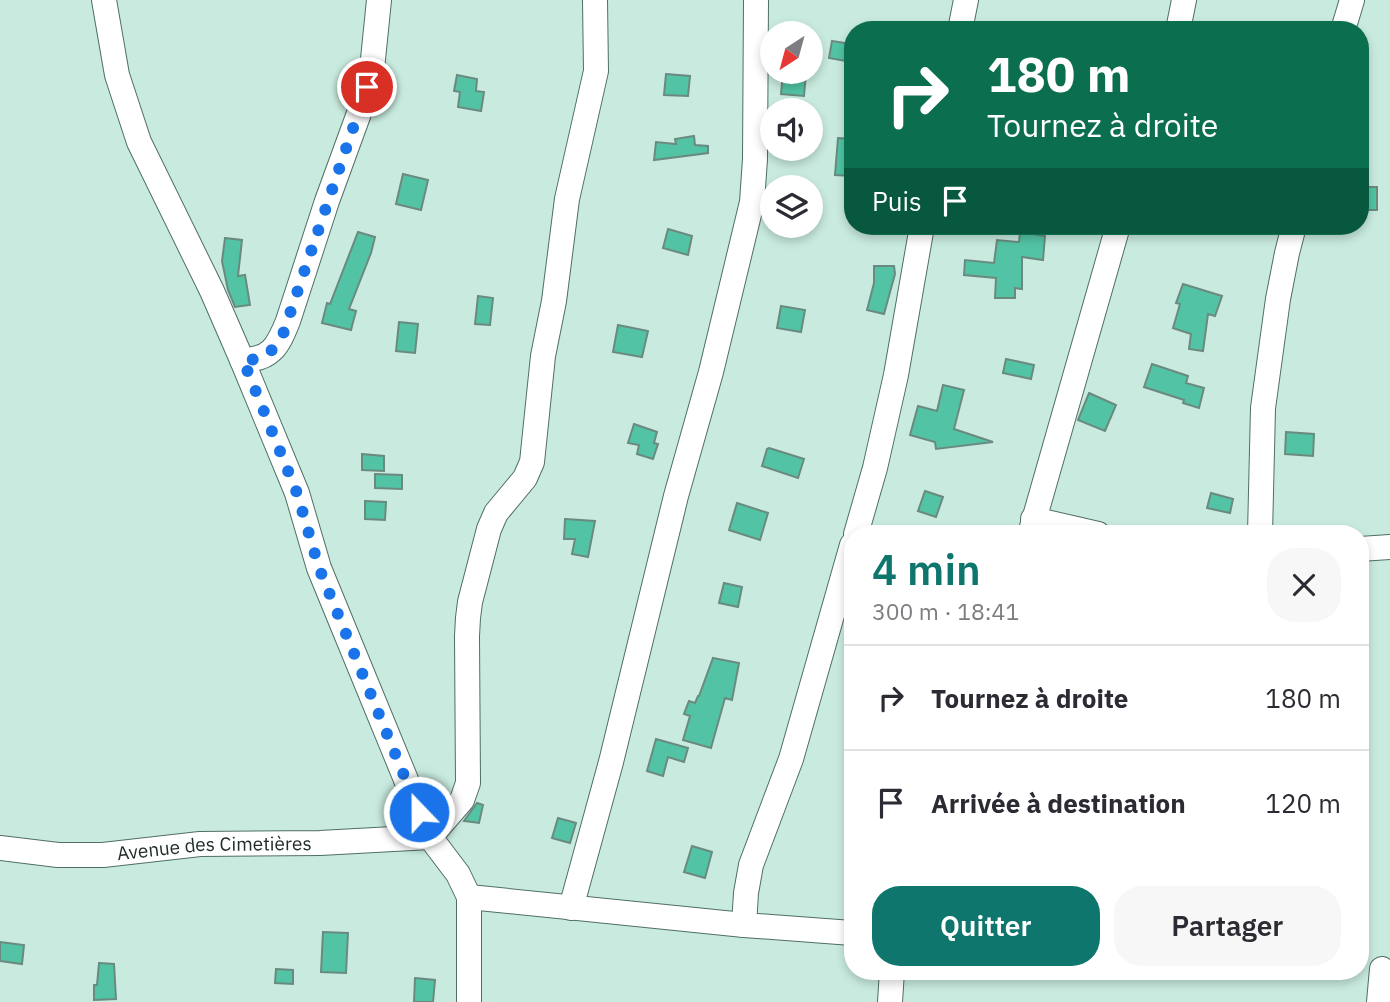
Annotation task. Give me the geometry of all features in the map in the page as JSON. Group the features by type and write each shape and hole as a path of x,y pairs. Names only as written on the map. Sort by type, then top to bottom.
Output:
{"street":[{"path":"104,0 117,75 139,142 243,360 297,493 319,568 430,837 458,873 469,897 469,1002"},
{"path":"243,360 258,360 272,351 282,337 362,105 372,69 379,0"},
{"path":"430,837 462,800 468,783 468,618 489,529 496,513 525,478 532,462 543,356 554,301 567,199 596,71 595,0"},
{"path":"571,908 711,372 752,202 756,123 756,0"},
{"path":"962,21 965,0"},
{"path":"1180,21 1184,0"},
{"path":"1346,21 1352,0"},
{"path":"859,525 893,388 920,235"},
{"path":"1031,525 1115,235"},
{"path":"1260,525 1263,408 1278,299 1292,235"},
{"path":"1369,548 1390,547"},
{"path":"744,925 751,865 791,759 844,573"},
{"name":"Avenue des Cimetières","path":"0,848 58,855 103,855 200,844 320,843 430,837"},
{"path":"469,897 844,932"},
{"path":"1377,969 1379,1002"},
{"path":"890,1002 891,980"}],"building":[{"path":"832,41 844,43 844,61 829,58"},
{"path":"666,74 690,76 688,96 664,95"},
{"path":"457,75 477,79 476,91 484,92 481,111 458,107 460,92 454,91"},
{"path":"782,84 805,84 804,96 781,94"},
{"path":"694,136 695,145 708,146 708,153 654,160 656,142 676,144 675,139"},
{"path":"838,138 844,138 844,176 835,175"},
{"path":"403,174 428,180 421,210 396,204"},
{"path":"1369,187 1377,187 1377,210 1369,210"},
{"path":"668,229 692,236 688,255 663,248"},
{"path":"358,232 375,237 349,309 356,311 351,330 322,323 327,303 330,304"},
{"path":"1020,235 1045,236 1043,260 1022,257 1022,289 1015,288 1015,298 995,298 996,278 964,275 965,260 994,263 997,240 1019,242"},
{"path":"225,238 242,240 238,276 245,275 250,305 235,307 228,290 222,261"},
{"path":"874,266 894,266 895,274 884,314 867,310 874,283"},
{"path":"1183,284 1222,296 1215,316 1208,314 1203,351 1189,349 1191,334 1173,328 1180,304 1176,303"},
{"path":"478,296 493,298 490,325 475,324"},
{"path":"781,306 805,310 801,332 777,328"},
{"path":"399,322 418,324 415,353 396,351"},
{"path":"618,325 648,331 642,357 613,352"},
{"path":"1006,359 1034,365 1031,379 1003,373"},
{"path":"1152,364 1188,376 1186,383 1204,388 1199,408 1183,403 1184,400 1144,387"},
{"path":"943,385 964,390 954,429 993,442 936,449 935,442 910,435 918,406 937,411"},
{"path":"1089,393 1116,405 1105,431 1078,420"},
{"path":"634,424 657,432 654,443 658,444 653,459 637,454 639,445 628,443"},
{"path":"1286,432 1314,434 1313,456 1285,454"},
{"path":"769,448 804,459 798,478 762,466"},
{"path":"362,454 384,456 384,471 362,470"},
{"path":"375,474 402,475 402,489 375,488"},
{"path":"925,491 943,497 936,517 918,511"},
{"path":"1211,493 1233,499 1230,513 1207,508"},
{"path":"365,501 386,502 385,520 365,519"},
{"path":"737,503 768,513 760,540 729,530"},
{"path":"565,519 595,521 588,557 572,554 575,539 564,539"},
{"path":"724,583 742,587 738,607 719,603"},
{"path":"713,658 739,663 732,700 725,698 711,748 683,740 690,716 684,714 689,701 695,703 699,696"},
{"path":"656,739 688,748 684,762 668,757 663,776 647,771"},
{"path":"477,803 483,805 479,823 464,821"},
{"path":"558,818 576,823 570,843 552,838"},
{"path":"692,846 712,852 705,878 684,872"},
{"path":"323,932 348,933 346,973 321,972"},
{"path":"0,942 24,945 22,964 0,961"},
{"path":"99,963 114,964 116,999 94,1000"},
{"path":"276,969 293,970 293,984 275,983"},
{"path":"415,978 435,980 433,1002 414,1002"}],"route":[{"path":"367,87 282,337 272,351 258,360 243,360 297,493 319,568 419,812"}]}
